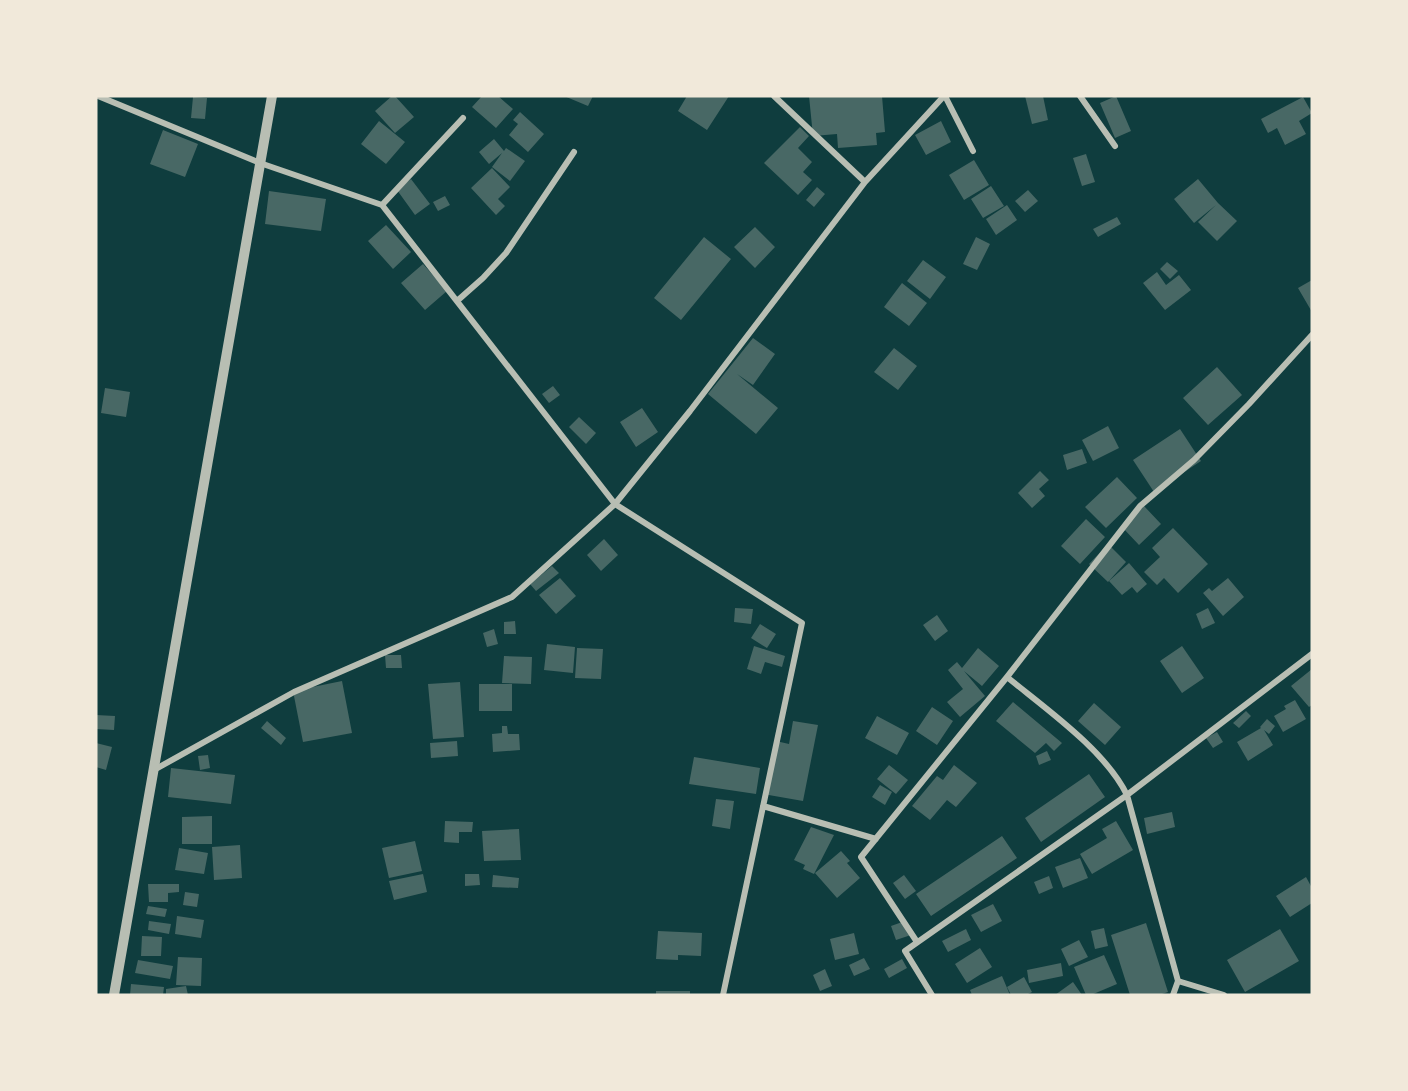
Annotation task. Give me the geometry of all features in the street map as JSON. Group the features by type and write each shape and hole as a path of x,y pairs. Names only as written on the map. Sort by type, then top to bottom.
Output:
{"street":[{"path":"98,96 260,162 382,206 615,504 802,623 723,995"},
{"path":"114,995 272,96"},
{"path":"774,96 865,182"},
{"path":"154,770 294,692 512,597 615,504 690,411 865,182 945,96 973,150"},
{"path":"1080,96 1115,146"},
{"path":"382,206 463,118"},
{"path":"457,301 506,253 574,152"},
{"path":"917,942 861,857 1007,677 1140,506 1194,460 1250,404 1312,335"},
{"path":"932,995 905,951 1127,795 1312,654"},
{"path":"1007,677 1079,735 1121,782 1127,795 1178,981 1173,995"},
{"path":"763,806 876,839"},
{"path":"1178,981 1224,995"}],"building":[{"path":"395,96 414,117 395,133 375,111"},
{"path":"482,96 498,96 513,109 496,128 472,107"},
{"path":"564,96 593,96 588,106"},
{"path":"687,96 729,96 707,130 678,111"},
{"path":"809,96 882,96 885,132 876,133 877,145 838,148 837,134 813,136"},
{"path":"1025,96 1043,96 1048,120 1032,124"},
{"path":"1116,96 1131,131 1115,138 1100,103"},
{"path":"193,97 207,98 205,119 191,118"},
{"path":"1303,97 1312,113 1299,121 1306,134 1285,145 1277,128 1268,133 1261,119"},
{"path":"520,112 544,134 528,152 509,135 518,124 513,120"},
{"path":"379,121 405,142 386,164 361,144"},
{"path":"941,121 951,142 926,155 915,135"},
{"path":"800,127 809,136 798,148 812,162 803,172 812,180 798,195 764,163"},
{"path":"163,130 198,144 185,177 150,164"},
{"path":"494,139 504,151 506,148 525,161 510,181 492,167 502,153 489,164 479,152"},
{"path":"1086,154 1095,182 1082,186 1073,158"},
{"path":"974,160 989,185 964,200 949,175"},
{"path":"492,168 510,187 498,199 505,206 496,215 471,188"},
{"path":"411,179 430,204 415,215 397,190"},
{"path":"1198,179 1237,221 1217,241 1198,222 1216,205 1194,223 1174,199"},
{"path":"991,186 1004,206 983,218 971,199"},
{"path":"817,187 825,194 814,207 806,200"},
{"path":"1028,190 1038,201 1025,212 1015,201"},
{"path":"269,191 326,199 321,231 265,224"},
{"path":"445,196 450,205 438,211 433,202"},
{"path":"1007,205 1017,220 996,235 986,219"},
{"path":"1117,217 1121,224 1098,237 1093,229"},
{"path":"386,225 411,252 393,269 368,241"},
{"path":"755,227 775,247 755,268 734,247"},
{"path":"704,237 731,259 681,320 654,298"},
{"path":"976,237 990,244 977,270 963,264"},
{"path":"923,260 946,277 930,299 907,281"},
{"path":"1167,262 1178,271 1170,279 1160,269"},
{"path":"423,264 447,291 425,310 401,283"},
{"path":"1157,272 1166,285 1179,275 1191,290 1165,310 1143,283"},
{"path":"1312,280 1312,312 1298,288"},
{"path":"902,283 927,303 909,326 884,307"},
{"path":"753,338 775,354 753,385 737,374 778,408 756,434 708,394"},
{"path":"894,348 917,366 898,390 874,372"},
{"path":"1217,367 1242,395 1208,425 1183,398"},
{"path":"553,386 560,395 549,403 542,394"},
{"path":"105,388 130,392 126,417 101,413"},
{"path":"642,408 658,432 636,447 620,422"},
{"path":"579,417 596,433 586,444 569,427"},
{"path":"1108,426 1119,448 1093,461 1082,440"},
{"path":"1180,429 1201,461 1154,492 1133,460"},
{"path":"1082,449 1087,463 1067,470 1063,455"},
{"path":"1040,471 1049,480 1039,489 1045,496 1032,508 1018,493"},
{"path":"1117,477 1137,498 1106,528 1085,507"},
{"path":"1144,506 1161,524 1139,545 1122,527"},
{"path":"1086,519 1105,537 1080,564 1061,546"},
{"path":"1173,528 1208,564 1178,593 1164,578 1157,585 1144,572 1160,557 1152,548"},
{"path":"604,539 618,555 601,571 587,555"},
{"path":"1108,544 1126,562 1108,582 1089,564"},
{"path":"1129,563 1147,584 1137,593 1132,587 1122,595 1109,581"},
{"path":"552,566 559,573 536,591 530,584"},
{"path":"560,578 576,596 556,614 539,595"},
{"path":"1228,578 1244,597 1223,616 1203,593 1209,588 1212,591"},
{"path":"735,608 753,609 751,624 734,622"},
{"path":"1208,608 1215,623 1202,629 1196,614"},
{"path":"937,615 948,631 935,641 923,625"},
{"path":"515,621 516,634 504,634 504,622"},
{"path":"760,624 776,634 767,648 751,638"},
{"path":"494,629 498,644 487,647 483,633"},
{"path":"547,644 575,647 573,673 544,670"},
{"path":"754,646 785,656 782,667 765,662 761,674 747,669"},
{"path":"1182,646 1204,678 1182,693 1160,661"},
{"path":"577,648 603,649 601,679 575,678"},
{"path":"978,648 999,666 982,686 964,671 985,696 960,717 947,702 963,689 948,670 957,662 962,668"},
{"path":"385,655 401,655 402,668 386,668"},
{"path":"504,656 532,657 531,684 502,683"},
{"path":"1312,669 1312,705 1309,707 1291,686"},
{"path":"342,681 352,733 303,742 293,691"},
{"path":"460,682 464,737 433,739 428,684"},
{"path":"479,684 512,684 512,711 479,711"},
{"path":"1295,700 1306,719 1283,732 1274,716 1286,709 1284,706"},
{"path":"1013,702 1062,743 1054,751 1046,743 1035,753 996,721"},
{"path":"1094,703 1121,727 1105,745 1078,721"},
{"path":"932,707 953,721 937,745 916,731"},
{"path":"1246,711 1251,716 1239,728 1233,723"},
{"path":"96,715 115,716 114,730 96,729"},
{"path":"877,716 909,733 897,755 865,738"},
{"path":"1267,719 1275,726 1269,734 1264,730 1273,745 1248,761 1237,742 1261,728"},
{"path":"267,721 286,738 281,745 261,728"},
{"path":"793,721 818,725 803,801 763,794 776,741 789,744"},
{"path":"502,726 507,726 508,734 519,734 520,750 493,752 492,734 502,733"},
{"path":"1217,732 1223,742 1213,748 1206,738"},
{"path":"457,741 458,756 431,758 430,743"},
{"path":"96,743 112,747 106,770 96,767"},
{"path":"1047,751 1051,760 1039,765 1036,756"},
{"path":"208,755 210,768 200,770 198,756"},
{"path":"694,757 760,768 756,794 689,784"},
{"path":"889,765 908,780 896,794 877,779"},
{"path":"954,765 977,783 956,807 947,800 930,820 912,806 937,776 943,780"},
{"path":"171,768 235,775 231,804 168,797"},
{"path":"1089,774 1105,797 1041,842 1025,818"},
{"path":"880,785 892,792 885,805 872,797"},
{"path":"716,799 734,801 730,829 712,826"},
{"path":"1172,812 1175,827 1147,834 1144,818"},
{"path":"212,816 212,844 182,844 182,817"},
{"path":"445,821 473,822 472,832 459,832 459,843 444,842"},
{"path":"1116,821 1133,850 1092,874 1080,854 1107,838 1102,829"},
{"path":"811,827 834,835 814,874 803,869 805,865 794,860"},
{"path":"519,829 521,860 484,861 482,831"},
{"path":"1002,836 1017,858 931,916 916,894"},
{"path":"415,841 422,871 389,878 382,848"},
{"path":"240,845 242,878 214,880 212,847"},
{"path":"179,848 208,853 204,874 175,870"},
{"path":"841,851 850,861 847,863 860,878 837,898 815,873"},
{"path":"1080,858 1088,878 1063,888 1055,867"},
{"path":"423,874 427,892 394,900 389,881"},
{"path":"465,874 479,874 480,885 465,886"},
{"path":"493,875 519,878 518,888 492,887"},
{"path":"904,875 916,891 905,899 893,883"},
{"path":"1049,876 1053,888 1039,894 1034,882"},
{"path":"1306,877 1312,888 1312,903 1290,917 1276,896"},
{"path":"148,884 179,884 179,892 168,893 168,902 149,902"},
{"path":"185,892 199,894 197,907 183,905"},
{"path":"993,904 1002,921 981,932 971,915"},
{"path":"148,906 167,909 165,917 146,914"},
{"path":"177,916 204,920 201,938 175,934"},
{"path":"149,921 171,924 169,934 148,930"},
{"path":"905,921 911,935 896,940 891,926"},
{"path":"1146,923 1168,992 1159,995 1130,995 1111,935"},
{"path":"1104,928 1108,946 1095,949 1091,931"},
{"path":"966,929 971,940 948,952 942,941"},
{"path":"1280,929 1299,961 1245,992 1227,960"},
{"path":"658,931 702,933 701,956 678,955 678,960 656,959"},
{"path":"854,933 859,954 835,960 830,939"},
{"path":"142,936 162,937 161,956 141,956"},
{"path":"1079,940 1088,957 1069,966 1061,949"},
{"path":"980,948 992,967 967,983 955,964"},
{"path":"1104,955 1117,984 1086,995 1074,967"},
{"path":"178,957 202,958 201,986 176,985"},
{"path":"864,958 870,969 854,976 849,965"},
{"path":"902,959 907,968 889,978 884,969"},
{"path":"138,960 173,966 170,979 135,973"},
{"path":"1061,963 1063,976 1029,983 1027,970"},
{"path":"825,969 832,986 820,991 813,975"},
{"path":"1002,976 1010,995 972,995 970,990"},
{"path":"1024,977 1032,992 1026,995 1011,995 1007,987"},
{"path":"1073,982 1082,995 1055,995"},
{"path":"131,984 164,987 163,995 130,995"},
{"path":"186,986 188,995 166,995 166,989"},
{"path":"656,991 690,991 690,995 656,995"}]}
